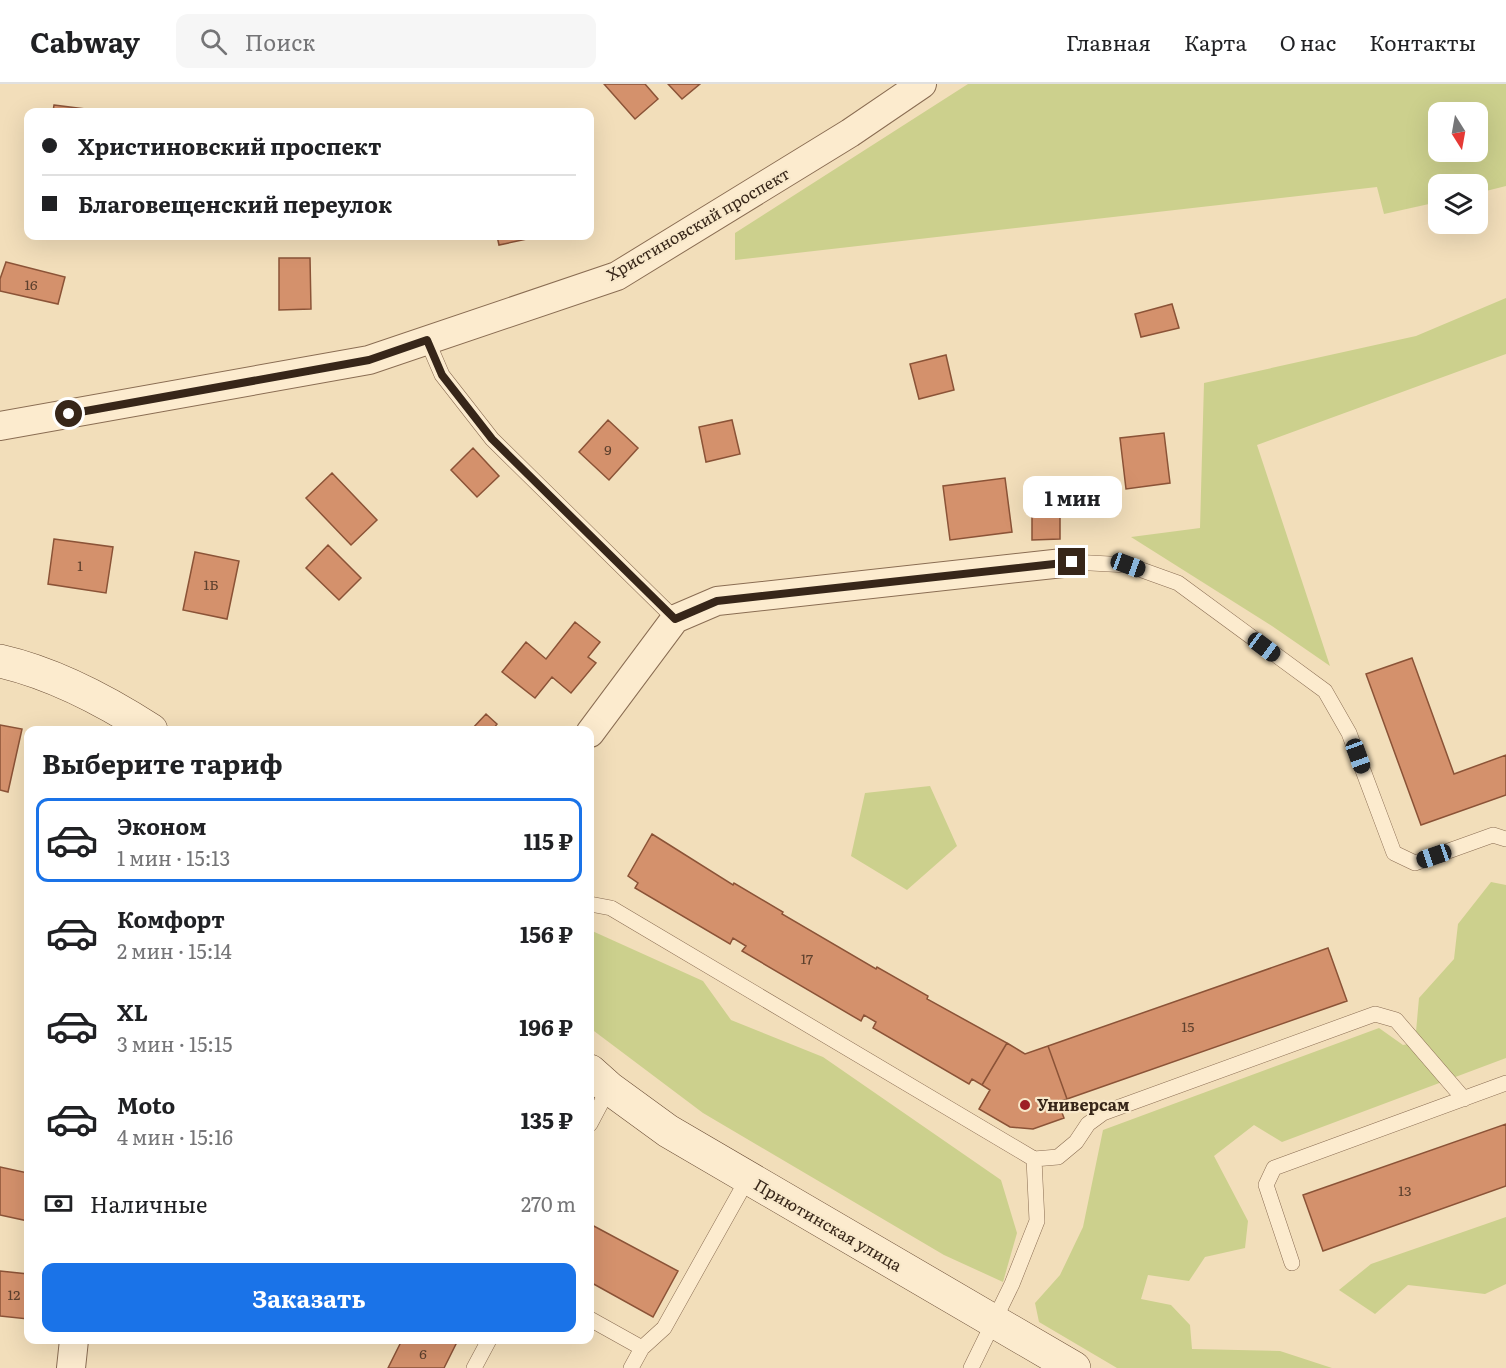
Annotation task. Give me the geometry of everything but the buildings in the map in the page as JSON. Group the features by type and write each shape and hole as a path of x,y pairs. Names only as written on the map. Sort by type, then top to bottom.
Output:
{"street":[{"name":"Христиновский проспект","path":"0,426 369,360 617,276 850,133 922,84"},
{"path":"594,728 675,619 717,601 1072,562"},
{"path":"0,661 53,678 137,726"},
{"name":"Приютинская улица","path":"599,1079 669,1131 1074,1368"},
{"path":"71,1368 74,1344"}],"lane":[{"path":"427,340 442,375 492,439 675,619"},
{"path":"1072,562 1128,565 1178,583 1325,692 1350,733 1394,853 1415,863 1493,835 1506,839"},
{"path":"594,905 611,908 1034,1159 1058,1157 1076,1142 1088,1124 1103,1113 1376,1014 1396,1020 1464,1099"},
{"path":"594,1104 599,1079"},
{"path":"1292,1263 1266,1185 1274,1168 1506,1083"},
{"path":"971,1368 1012,1284 1037,1221 1034,1159"},
{"path":"631,1368 642,1348 664,1328 748,1178"},
{"path":"594,1321 642,1348"},
{"path":"474,1368 487,1344"}],"green space":[{"path":"968,84 1506,84 1506,186 1488,190 1488,174 1428,174 1428,204 1384,214 1377,187 735,260 735,233"},
{"path":"1506,298 1506,354 1257,445 1330,666 1272,626 1131,537 1200,528 1204,383 1416,336"},
{"path":"930,786 957,846 907,890 851,856 865,793"},
{"path":"1491,882 1506,885 1506,1058 1282,1142 1254,1125 1214,1156 1248,1221 1245,1248 1205,1257 1189,1281 1148,1275 1141,1299 1171,1305 1190,1325 1192,1349 1280,1351 1332,1368 1117,1368 1039,1322 1035,1303 1060,1275 1083,1227 1103,1130 1379,1028 1403,1045 1415,1043 1419,998 1454,959 1458,924"},
{"path":"594,932 703,981 731,1020 823,1057 1001,1180 1017,1233 1003,1282 944,1255 703,1113 594,1031"},
{"path":"1506,1217 1506,1284 1485,1294 1408,1285 1375,1314 1339,1290 1371,1264"}],"place":[{"name":"Универсам","path":"1025,1105"}],"route":[{"path":"69,414 369,360 427,340 442,375 492,439 675,619 717,601 1072,562"}]}
